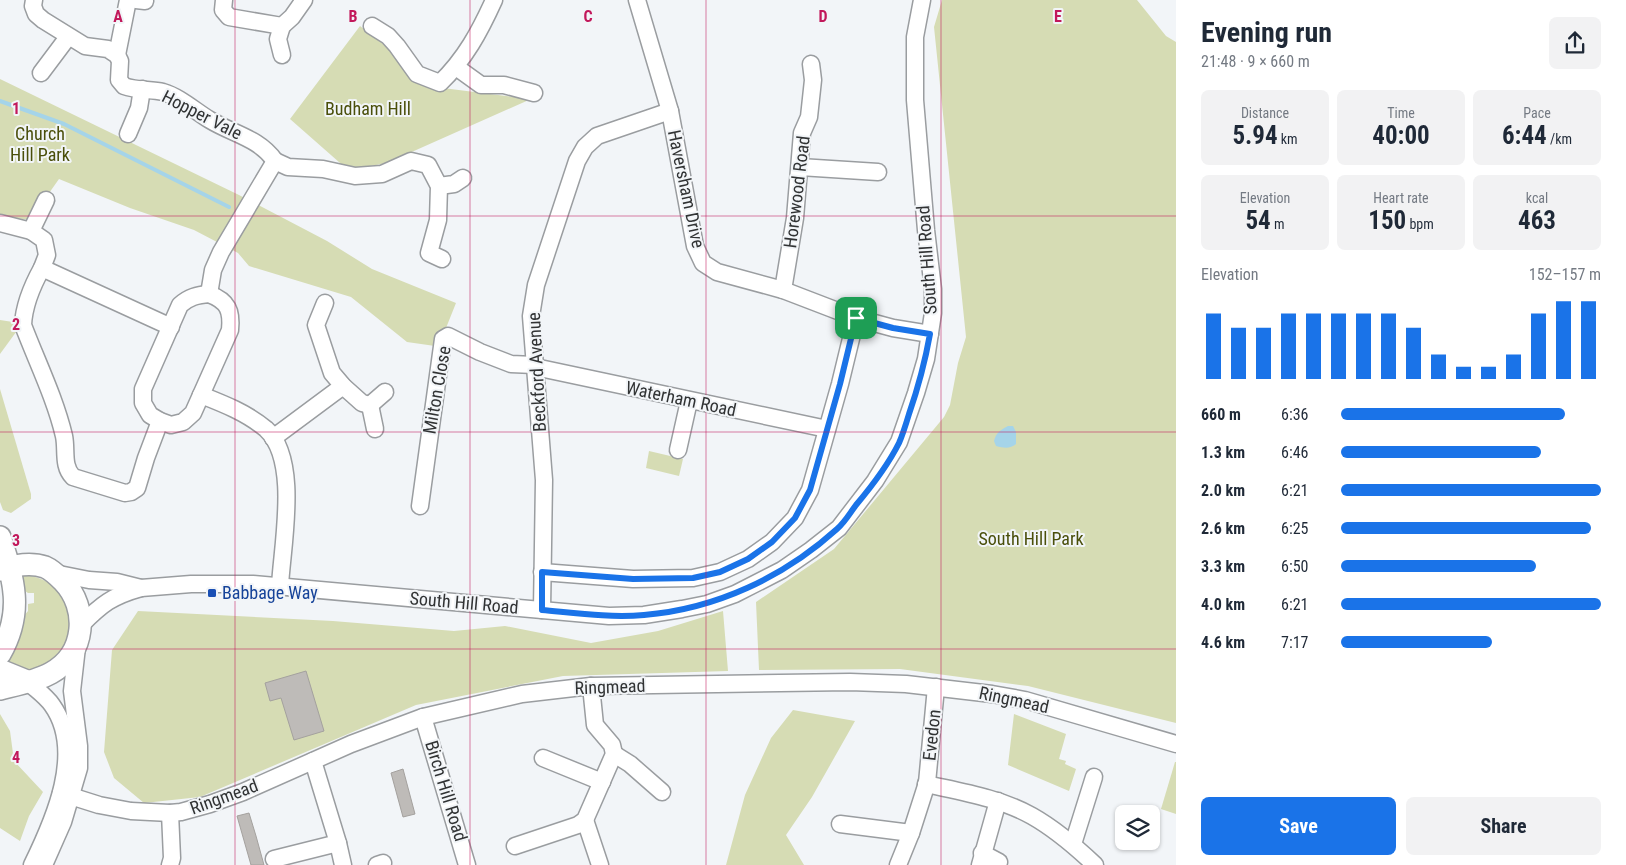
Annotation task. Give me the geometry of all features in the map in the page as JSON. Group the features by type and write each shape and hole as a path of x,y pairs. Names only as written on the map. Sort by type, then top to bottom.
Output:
{"main road":[{"path":"0,529 67,585 79,608 79,634 67,659 57,669 46,675 0,688"},
{"path":"0,537 5,569 14,583 14,608 9,636 0,654"},
{"path":"5,569 27,564 47,569"},
{"path":"0,670 27,681"}],"street":[{"path":"34,0 33,6 36,14 68,37 85,46 108,49 117,55"},
{"name":"Hopper Vale","path":"128,0 117,55 120,61 120,82 128,88 164,92 170,95 212,122 255,142 269,152 275,161"},
{"path":"224,0 223,10 229,17 287,21"},
{"path":"282,55 278,39 287,21 304,0"},
{"path":"372,26 393,41 417,74 440,83 456,67 477,35 494,0"},
{"name":"Haversham Drive","path":"637,0 670,111 695,246 703,263 717,272 783,290 856,318 893,328 930,334"},
{"name":"South Hill Road","path":"47,569 89,580 117,582 141,588 191,584 253,584 608,616 644,616 707,604 735,594 782,570 839,528 875,481 899,442 926,359 933,313 933,289 915,100 915,37 922,0"},
{"path":"40,73 68,37"},
{"name":"Horewood Road","path":"783,290 795,218 802,133 809,117 813,80 812,64"},
{"path":"456,67 481,85 504,85 534,93"},
{"path":"128,134 139,108 142,89"},
{"name":"Beckford Avenue","path":"542,610 544,480 531,316 536,286 577,161 585,147 597,136 670,111"},
{"path":"209,294 213,270 221,252 275,161 288,167 323,169 355,176 382,174 411,161 428,165 439,186 438,220 431,259"},
{"path":"800,167 878,172"},
{"path":"439,186 454,184 463,178"},
{"path":"31,231 46,200"},
{"path":"0,222 31,231 44,240 47,255 30,289 23,326 57,412 64,438 66,466 70,474 73,477 125,492 131,492 137,488 160,421"},
{"path":"42,268 171,327"},
{"path":"209,294 219,298 228,307 232,318 230,330 193,412 183,422 171,425 150,415 143,403 144,389 171,327 180,305 188,298 198,295 209,294"},
{"path":"325,303 316,325 332,373 362,403 370,405"},
{"path":"542,572 633,579 693,578 720,572 748,559 772,542 795,518 810,490 840,384 856,318"},
{"name":"Milton Close","path":"420,506 442,339 448,336 480,352 512,364 535,366"},
{"name":"Waterham Road","path":"535,366 689,401 827,429"},
{"path":"273,438 343,386"},
{"path":"370,405 384,392"},
{"path":"201,395 241,411 266,430 273,438 284,467 287,493 280,586"},
{"path":"678,450 689,401"},
{"path":"370,405 375,429"},
{"path":"99,805 90,795 79,768 79,746 72,691 79,634 103,604 120,595 141,588"},
{"path":"27,681 52,705 60,719 66,743 66,794 57,838 44,865"},
{"name":"Ringmead","path":"66,794 99,805 131,811 170,814 181,812 210,804 351,744 424,717 522,694 591,686 850,682 906,684 1026,700 1176,744"},
{"path":"514,846 578,825 585,820 614,754 612,745 595,725 591,686"},
{"name":"Evedon","path":"898,865 911,833 926,784 936,687"},
{"name":"Birch Hill Road","path":"424,717 468,865"},
{"path":"614,754 630,764 662,792"},
{"path":"543,758 602,782"},
{"path":"314,761 343,865"},
{"path":"32,865 57,807 79,768"},
{"path":"1073,844 1094,777"},
{"name":"Evedon","path":"926,784 998,801 1032,815 1073,844 1095,865"},
{"path":"998,801 981,859 999,862"},
{"path":"170,814 172,858 170,865"},
{"path":"585,820 600,865"},
{"path":"840,824 911,833"},
{"path":"274,859 338,843"}],"green space":[{"name":"South Hill Park","path":"942,0 1137,0 1166,36 1176,42 1176,723 1028,686 900,669 759,670 756,602 834,549 944,417 950,405 958,363 966,337 934,27"},
{"name":"Budham Hill","path":"360,26 383,44 427,86 531,99 387,163 348,170 290,119"},
{"name":"Church Hill Park","path":"0,79 239,195 327,241 372,269 456,303 446,328 439,336 435,346 407,342 351,297 249,266 238,253 194,230 130,208 59,179 30,220 0,216"},
{"path":"0,320 13,322 19,328 0,354"},
{"path":"0,389 31,494 31,499 11,513 3,510 0,502"},
{"path":"649,451 683,459 679,476 646,468"},
{"path":"20,575 38,578 52,585 62,597 69,611 70,626 67,641 58,654 41,666 27,670 2,665 21,619 28,611 28,604 34,603 34,593 28,593 22,589"},
{"path":"138,611 333,621 454,631 505,626 591,643 658,631 723,611 728,671 563,676 416,705 200,797 144,803 114,778 104,752 112,650"},
{"path":"793,710 855,721 812,797 786,835 804,865 726,865 745,795 771,738"},
{"path":"0,714 10,731 14,761 43,792 29,816 20,841 0,828"},
{"path":"1014,714 1066,734 1059,759 1066,761 1065,764 1076,769 1069,791 1008,765"},
{"path":"1176,762 1176,814 1161,809"}],"water":[{"path":"1008,426 1013,426 1016,432 1016,444 1007,448 996,446 994,441 996,436"}],"building":[{"path":"306,671 324,731 294,740 281,698 270,701 265,683"},
{"path":"403,769 415,814 403,817 391,773"},
{"path":"249,813 264,865 251,865 237,816"}],"waterway":[{"path":"0,101 64,124 229,207"}],"place":[{"name":"Babbage Way","path":"212,593"}],"route":[{"path":"856,318 893,328 930,334 926,359 899,442 875,481 839,528 782,570 735,594 707,604 644,616 608,616 542,610 542,572 633,579 693,578 720,572 748,559 772,542 795,518 810,490 840,384 856,318"}]}
